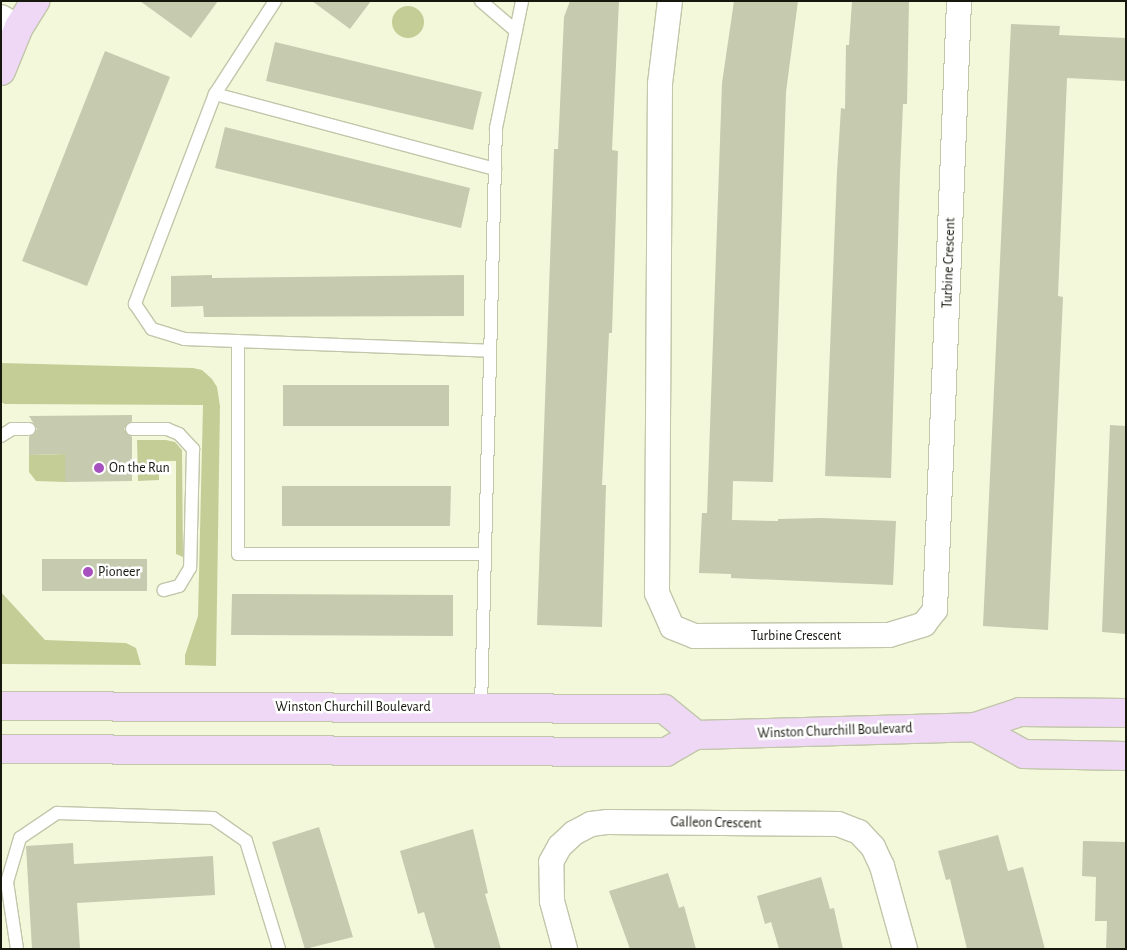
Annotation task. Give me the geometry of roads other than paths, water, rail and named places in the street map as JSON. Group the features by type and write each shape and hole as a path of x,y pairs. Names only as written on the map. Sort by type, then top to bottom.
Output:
{"main road":[{"path":"1,71 10,22 35,1"},
{"name":"Winston Churchill Boulevard","path":"1,706 664,709 696,735"},
{"name":"Winston Churchill Boulevard","path":"1,749 666,752 696,735 974,727 1020,712 1126,713"},
{"path":"974,727 1024,754 1126,756"}],"street":[{"name":"Turbine Crescent","path":"670,1 660,84 657,593 661,608 672,627 694,636 889,635 924,624 935,610 959,1"},
{"name":"Galleon Crescent","path":"566,949 552,901 551,862 560,846 574,833 591,824 608,822 838,824 859,832 873,847 882,866 905,949"}],"lane":[{"path":"275,1 215,94 135,304 152,329 184,339 490,351"},
{"path":"481,1 516,31"},
{"path":"481,707 496,128 522,1"},
{"path":"215,94 495,169"},
{"path":"238,341 238,554 485,554"},
{"path":"1,436 12,429 29,429"},
{"path":"132,429 167,429 180,434 193,449 190,568 179,586 164,590"},
{"path":"17,949 7,882 20,838 57,813 213,818 246,842 279,949"}],"place":[{"name":"On the Run","path":"99,468"},
{"name":"Pioneer","path":"88,572"}]}
